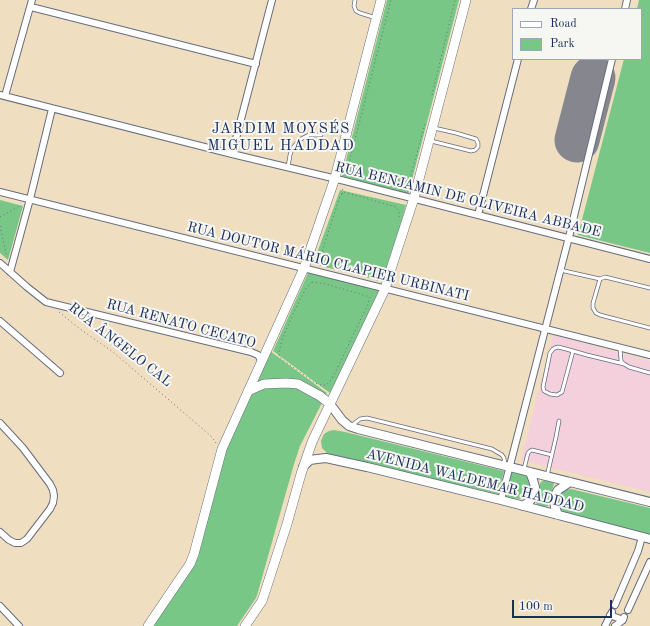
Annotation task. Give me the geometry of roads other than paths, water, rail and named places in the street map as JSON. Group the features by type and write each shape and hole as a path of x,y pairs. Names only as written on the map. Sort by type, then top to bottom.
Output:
{"main road":[{"path":"148,626 190,564 222,449 304,268 335,178 381,0"},
{"path":"245,626 262,600 265,592 312,442 385,289 414,198 429,141 428,126 466,0"},
{"path":"248,391 264,384 298,384 320,396 330,404 342,420 350,426"},
{"name":"AVENIDA WALDEMAR HADDAD","path":"350,426 650,502"},
{"name":"AVENIDA WALDEMAR HADDAD","path":"301,474 304,466 310,460 326,458 501,500 646,538"},
{"path":"524,506 534,495 535,487 533,480 527,471"},
{"path":"558,515 554,507 555,495 558,490 570,482"}],"street":[{"path":"3,96 32,0"},
{"path":"232,154 272,0"},
{"path":"30,7 256,64"},
{"path":"478,215 518,60"},
{"path":"501,500 507,466 569,238 612,60"},
{"name":"RUA BENJAMIN DE OLIVEIRA ABBADE","path":"3,96 232,154 335,178 650,259"},
{"path":"0,263 10,272 52,109"},
{"name":"RUA DOUTOR MÁRIO CLAPIER URBINATI","path":"0,192 545,328 650,356"},
{"name":"RUA RENATO CECATO","path":"10,272 46,302 251,352 258,355 262,360"},
{"path":"0,321 60,373"},
{"path":"0,423 23,448 54,490 53,503 50,509 27,539 22,543 15,543 8,540 0,532"},
{"path":"615,605 638,551 646,538"},
{"path":"628,610 650,562"},
{"path":"625,582 638,588"},
{"path":"0,606 19,626"},
{"path":"605,626 611,613 623,618 615,626"}],"lane":[{"path":"355,0 354,6 356,11 377,18"},
{"path":"428,126 476,139 478,147 471,151 429,141"},
{"path":"288,167 292,149 301,139 309,135 321,135"},
{"path":"560,270 600,279 605,276 650,288"},
{"path":"600,279 593,303 593,308 596,313 650,328"},
{"path":"573,351 562,392 557,395 544,391 543,387 550,353 553,349 558,347 573,351 587,356 624,364 650,373"},
{"path":"620,348 622,361 624,364"},
{"path":"350,426 360,419 367,418 492,449 502,455 507,466"},
{"path":"547,476 559,421"},
{"path":"527,471 528,453 530,451 532,450 552,455"}],"district":[{"name":"JARDIM MOYSÉS MIGUEL HADDAD","path":"281,138"}]}
